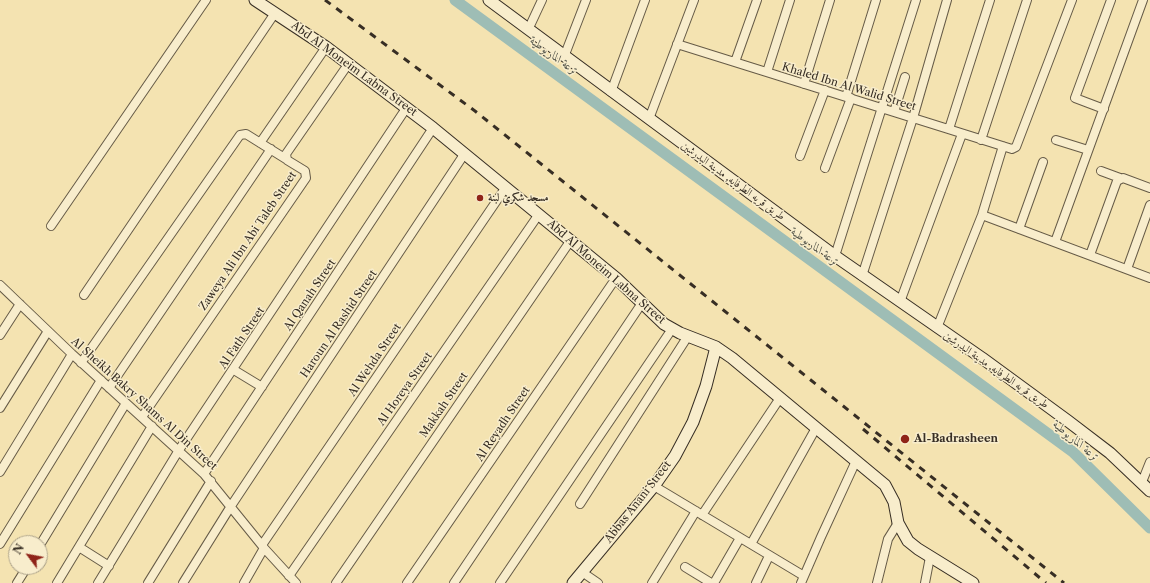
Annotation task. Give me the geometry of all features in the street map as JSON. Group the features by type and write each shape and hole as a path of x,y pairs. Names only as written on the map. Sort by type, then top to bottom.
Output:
{"main road":[{"name":"Abd Al Moneim Labna Street","path":"255,0 349,63 407,107 572,240 616,278 655,316 672,329 716,347 732,358 885,485 894,502 898,524 908,541 930,557 973,583"},
{"name":"طريق قريه الطرفايه, مدينة البدرشين","path":"495,2 528,30 564,57 862,276 1068,421 1110,453 1150,490"},
{"name":"Abbas Anani Street","path":"573,583 654,486 675,456 693,422 706,386 716,347"}],"street":[{"path":"51,226 206,0"},
{"path":"528,30 542,0"},
{"path":"564,57 586,0"},
{"path":"611,92 644,0"},
{"path":"649,120 694,0"},
{"path":"735,62 757,0"},
{"path":"767,72 790,0"},
{"path":"804,84 830,0"},
{"path":"825,168 848,98 876,0"},
{"path":"835,256 916,0"},
{"path":"862,276 913,118 947,0"},
{"path":"948,129 990,0"},
{"path":"981,140 1027,0"},
{"name":"Khaled Ibn Al Walid Street","path":"677,44 981,140 1015,148 1072,0"},
{"path":"1104,109 1075,98 1111,0"},
{"path":"1055,242 1143,0"},
{"path":"84,295 275,13"},
{"path":"260,143 326,47"},
{"name":"Zaweya Ali Ibn Abi Taleb Street","path":"142,417 306,178 305,171 286,158 286,154 349,63"},
{"path":"894,112 905,77"},
{"path":"800,156 825,90"},
{"name":"Al Fath Street","path":"98,583 179,450 234,370 407,107"},
{"name":"Al Qanah Street","path":"204,474 433,128"},
{"path":"81,363 240,135 246,134 286,158"},
{"path":"900,302 962,134"},
{"path":"1056,140 1088,150"},
{"path":"937,328 982,215 1003,146"},
{"path":"109,388 271,150"},
{"name":"Haroun Al Rashid Street","path":"183,583 231,506 465,153"},
{"path":"1019,229 1043,162"},
{"path":"1101,171 1150,187"},
{"path":"1090,255 1115,183 1120,178"},
{"name":"Al Wehda Street","path":"244,583 263,546 506,187"},
{"path":"1127,269 1150,205"},
{"name":"Al Horeya Street","path":"293,581 539,214"},
{"path":"982,215 1150,278"},
{"name":"Makkah Street","path":"336,583 572,240"},
{"name":"Al Reyadh Street","path":"407,583 616,278"},
{"name":"Al Sheikh Bakry Shams Al Din Street","path":"0,285 81,363 179,450 211,481 293,581"},
{"path":"454,583 642,303"},
{"path":"0,335 20,304"},
{"path":"500,583 672,329"},
{"path":"0,408 48,331"},
{"path":"580,504 688,336"},
{"path":"0,472 72,354"},
{"path":"234,370 262,387"},
{"path":"0,544 101,380"},
{"path":"652,583 780,398"},
{"path":"46,535 126,403"},
{"path":"57,583 152,426"},
{"path":"751,544 816,428"},
{"path":"654,486 751,544 803,580 856,461"},
{"path":"1142,482 1150,462"},
{"path":"148,583 211,481"},
{"path":"877,583 888,539 898,524"},
{"path":"685,567 713,583 740,538"},
{"path":"79,547 109,566"},
{"path":"756,583 769,556"},
{"path":"925,583 930,557"},
{"path":"582,572 598,583"}],"waterway":[{"name":"ترعة الماريوطية","path":"455,0 1073,452 1150,528"}],"railway":[{"path":"325,0 475,111 1064,583"},
{"path":"863,429 1046,583"}],"place":[{"name":"مسجد شكري لبنة","path":"480,198"},
{"name":"Al-Badrasheen","path":"905,439"}]}
